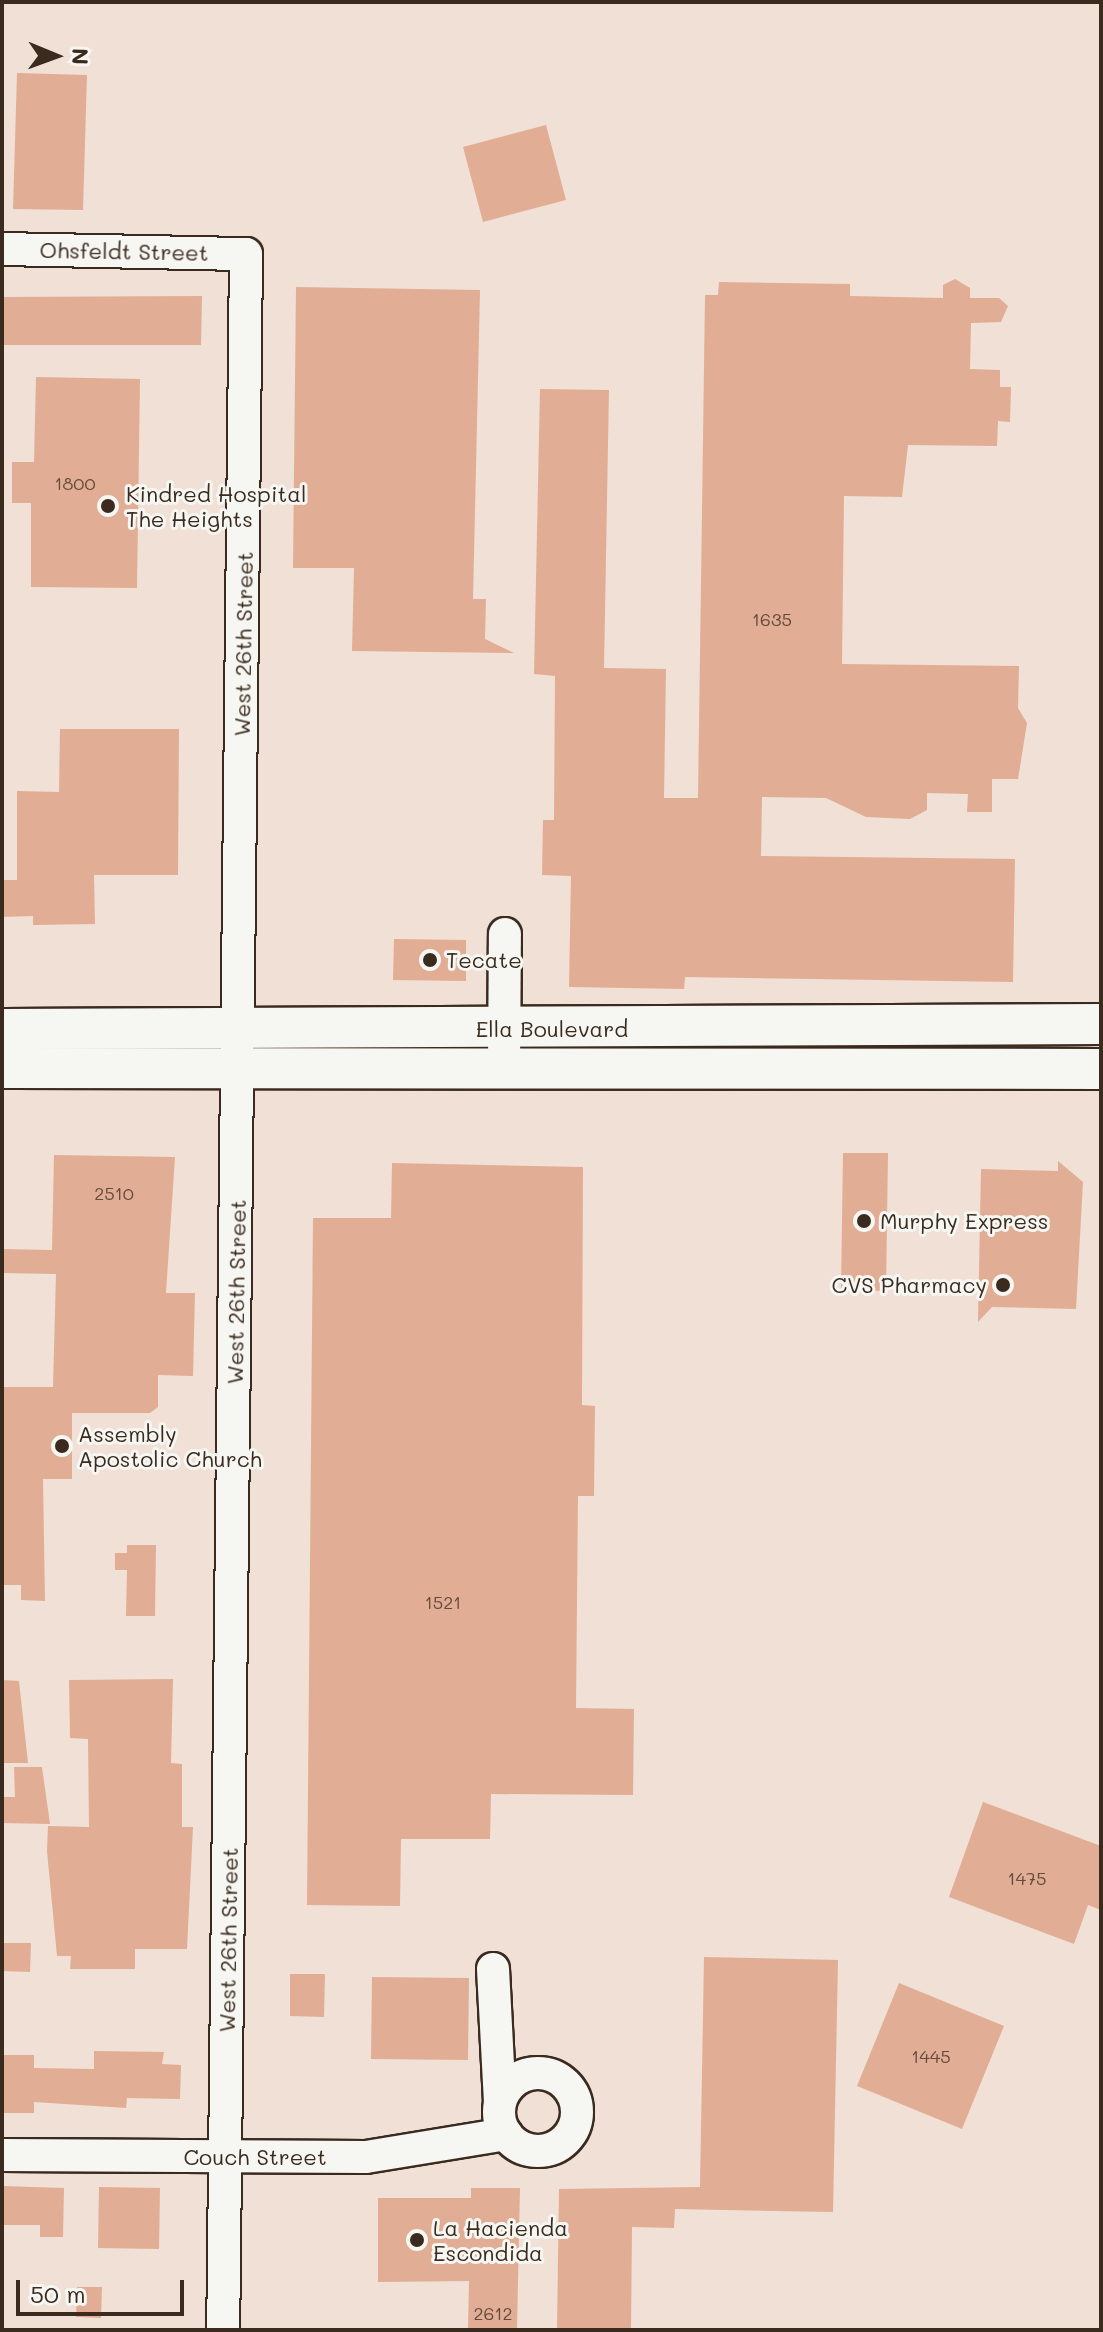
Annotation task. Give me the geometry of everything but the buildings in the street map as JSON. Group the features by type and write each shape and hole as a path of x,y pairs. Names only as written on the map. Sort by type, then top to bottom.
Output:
{"main road":[{"name":"Ella Boulevard","path":"2,1068 239,1067 504,1048 1101,1024"},
{"name":"Ella Boulevard","path":"2,1029 239,1027 504,1048 1101,1069"}],"street":[{"name":"Ohsfeldt Street","path":"2,249 246,254"},
{"name":"West 26th Street","path":"223,2330 246,254"},
{"path":"504,1048 505,934"},
{"path":"493,1969 500,2101 506,2134 529,2150 560,2145 578,2117 576,2100 561,2080 538,2072 521,2076 500,2101"},
{"name":"Couch Street","path":"2,2155 366,2157 506,2134"}],"place":[{"name":"Kindred Hospital The Heights","path":"108,506"},
{"name":"Tecate","path":"430,960"},
{"name":"Murphy Express","path":"864,1221"},
{"name":"CVS Pharmacy","path":"1003,1285"},
{"name":"Assembly Apostolic Church","path":"62,1446"},
{"name":"La Hacienda Escondida","path":"417,2240"}]}
